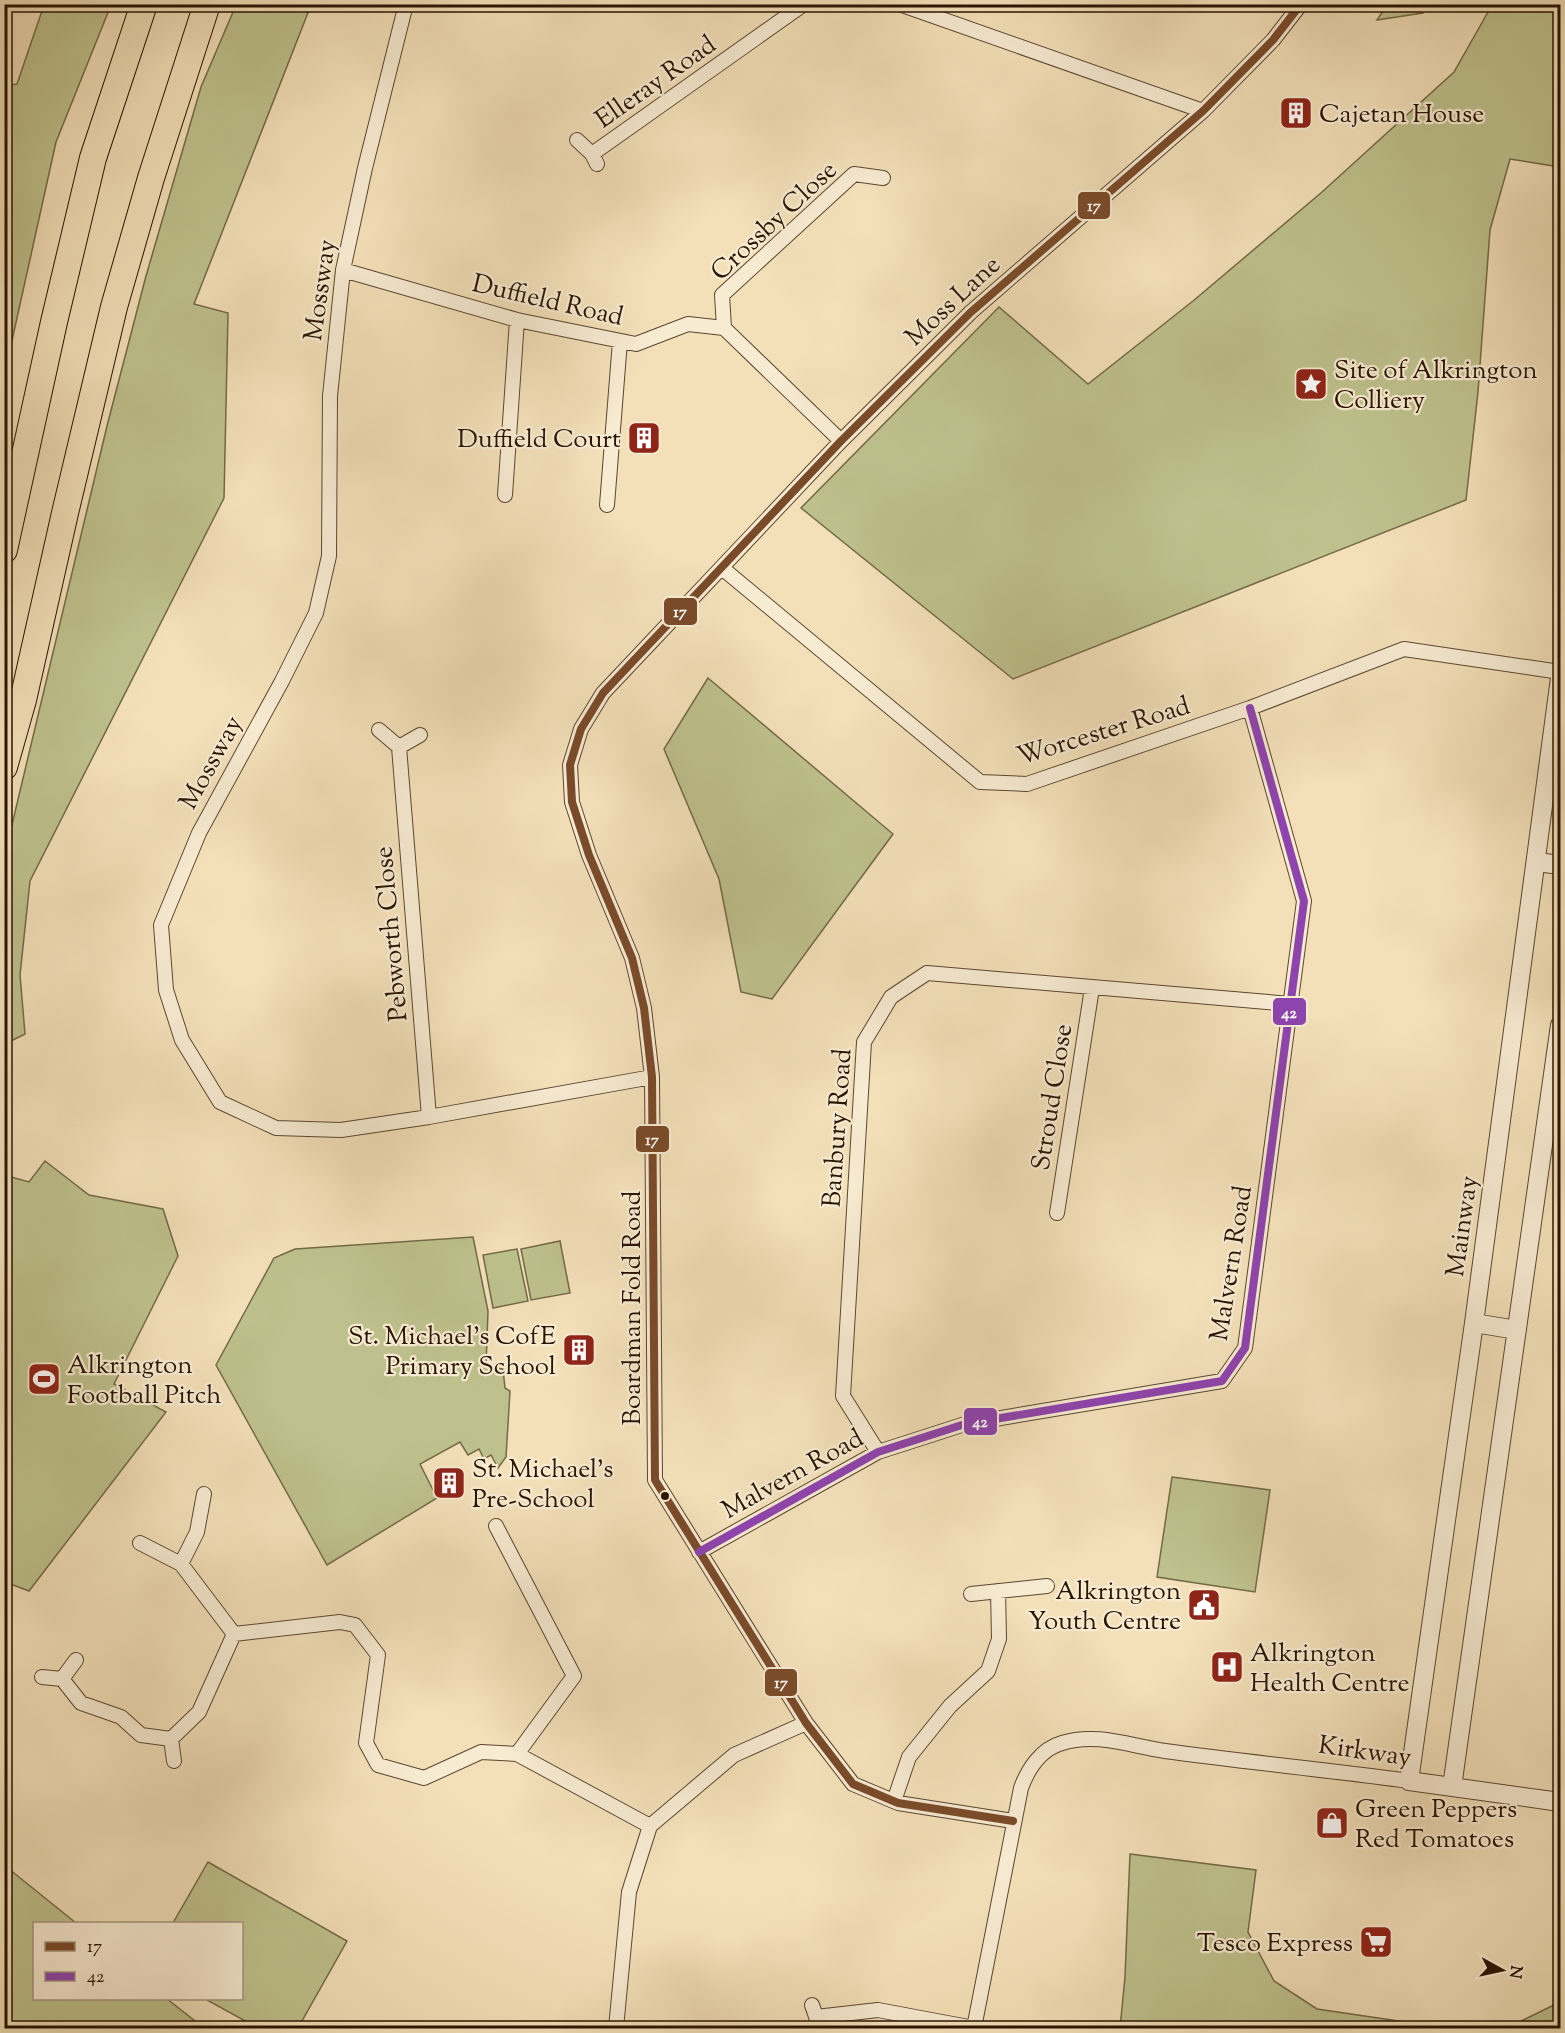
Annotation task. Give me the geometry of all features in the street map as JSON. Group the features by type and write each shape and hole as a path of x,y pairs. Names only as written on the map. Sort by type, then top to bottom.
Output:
{"highway":[{"path":"4,550 93,158 144,4"},
{"path":"4,767 23,700 114,307 151,178 207,4"}],"street":[{"name":"Mossway","path":"406,4 365,168 344,270 330,396 329,556 316,613 282,681 199,833 161,925 166,990 182,1040 220,1102 276,1128 341,1130 429,1118 652,1077"},
{"name":"Elleray Road","path":"577,140 595,159 804,4"},
{"path":"899,4 1203,111"},
{"name":"Moss Lane","path":"648,646 841,441 971,312 1203,111 1274,40 1301,4"},
{"name":"Crossby Close","path":"724,328 722,295 854,174 883,178"},
{"name":"Duffield Road","path":"344,270 517,320 636,344 688,324 724,328"},
{"path":"505,495 517,320"},
{"path":"724,328 841,441"},
{"path":"607,505 620,341"},
{"name":"Worcester Road","path":"722,568 980,782 1027,784 1250,708 1404,649 1560,672"},
{"name":"Boardman Fold Road","path":"648,646 603,693 581,729 570,765 572,802 589,855 632,958 644,1008 652,1077 655,1480 806,1722 853,1784 894,1801 1013,1821"},
{"name":"Mainway","path":"1409,1781 1537,862 1555,765 1560,678"},
{"name":"Malvern Road","path":"699,1552 878,1452 965,1424 1222,1381 1245,1348 1304,901 1250,708"},
{"path":"379,730 399,747 420,735"},
{"name":"Pebworth Close","path":"399,747 429,1118"},
{"path":"1537,862 1560,865"},
{"name":"Banbury Road","path":"878,1452 843,1396 864,1042 891,997 927,973 1292,1004"},
{"name":"Stroud Close","path":"1057,1213 1092,988"},
{"path":"1452,1787 1560,1025"},
{"path":"1474,1323 1517,1330"},
{"path":"181,1564 197,1532 204,1494"},
{"path":"496,1526 574,1676 517,1754"},
{"path":"140,1543 181,1564 234,1634"},
{"path":"971,1594 1047,1586"},
{"path":"894,1801 909,1757 950,1706 987,1671 999,1639 998,1591"},
{"path":"234,1634 340,1622 355,1625 378,1655 366,1743 378,1765 424,1778 481,1752 517,1754 650,1826"},
{"path":"171,1739 199,1712 234,1634"},
{"path":"62,1680 75,1660"},
{"path":"42,1677 62,1680 81,1703 121,1717 141,1735 171,1739"},
{"path":"616,2028 629,1892 650,1826 735,1755 806,1722"},
{"name":"Kirkway","path":"974,2028 1013,1821 1026,1775 1035,1762 1059,1743 1083,1738 1101,1738 1162,1751 1560,1802"},
{"path":"171,1739 174,1761"},
{"path":"816,2017 878,2010 974,2028"}],"green space":[{"path":"44,5 111,5 56,142 5,372 5,86 17,84"},
{"path":"236,5 311,5 194,304 228,313 224,498 30,881 20,975 25,1034 5,1044 5,854 107,426 146,276 201,87"},
{"path":"1380,5 1426,5 1423,13 1377,20 1385,8"},
{"path":"1492,5 1560,5 1560,167 1510,159 1490,230 1478,392 1466,500 1013,679 801,508 999,307 1088,384 1193,301 1322,192 1454,72"},
{"path":"708,678 893,834 772,999 741,992 719,879 664,749"},
{"path":"45,1161 89,1195 163,1209 178,1256 114,1384 166,1412 29,1591 5,1582 4,1175 29,1182"},
{"path":"473,1237 488,1311 486,1367 503,1369 505,1388 510,1391 506,1457 498,1468 491,1455 484,1459 479,1449 468,1455 460,1442 420,1464 437,1498 327,1565 216,1365 274,1258 295,1249"},
{"path":"560,1241 570,1293 531,1300 521,1249"},
{"path":"517,1249 528,1301 493,1308 483,1255"},
{"path":"1172,1477 1270,1490 1255,1592 1157,1577"},
{"path":"1130,1854 1256,1870 1248,1932 1274,1981 1317,2009 1446,2028 1188,2028 1174,2026 1172,2028 1120,2028 1125,1977"},
{"path":"208,1862 347,1941 298,2028 258,2028 207,2000 243,2000 243,1922 174,1922"},
{"path":"4,1865 75,1922 33,1922 33,2000 168,2000 204,2028 5,2028"},
{"path":"1560,2002 1560,2028 1507,2028"}],"transit line":[{"name":"17","path":"1013,1821 898,1803 853,1784 806,1723 655,1480 652,1077 644,1008 632,958 589,855 572,802 570,765 581,729 603,693 841,441 971,312 1203,111 1273,40 1301,4"},
{"name":"42","path":"699,1552 878,1452 965,1424 1222,1381 1245,1348 1304,901 1250,708"}],"place":[{"name":"Cajetan House","path":"1296,113"},
{"name":"Site of Alkrington Colliery","path":"1311,384"},
{"name":"Duffield Court","path":"644,438"},
{"name":"St. Michael's CofE Primary School","path":"579,1350"},
{"name":"Alkrington Football Pitch","path":"44,1379"},
{"name":"St. Michael's Pre-School","path":"449,1483"},
{"name":"Alkrington Youth Centre","path":"1204,1605"},
{"name":"Alkrington Health Centre","path":"1227,1667"},
{"name":"Green Peppers Red Tomatoes","path":"1332,1823"},
{"name":"Tesco Express","path":"1376,1942"}]}
